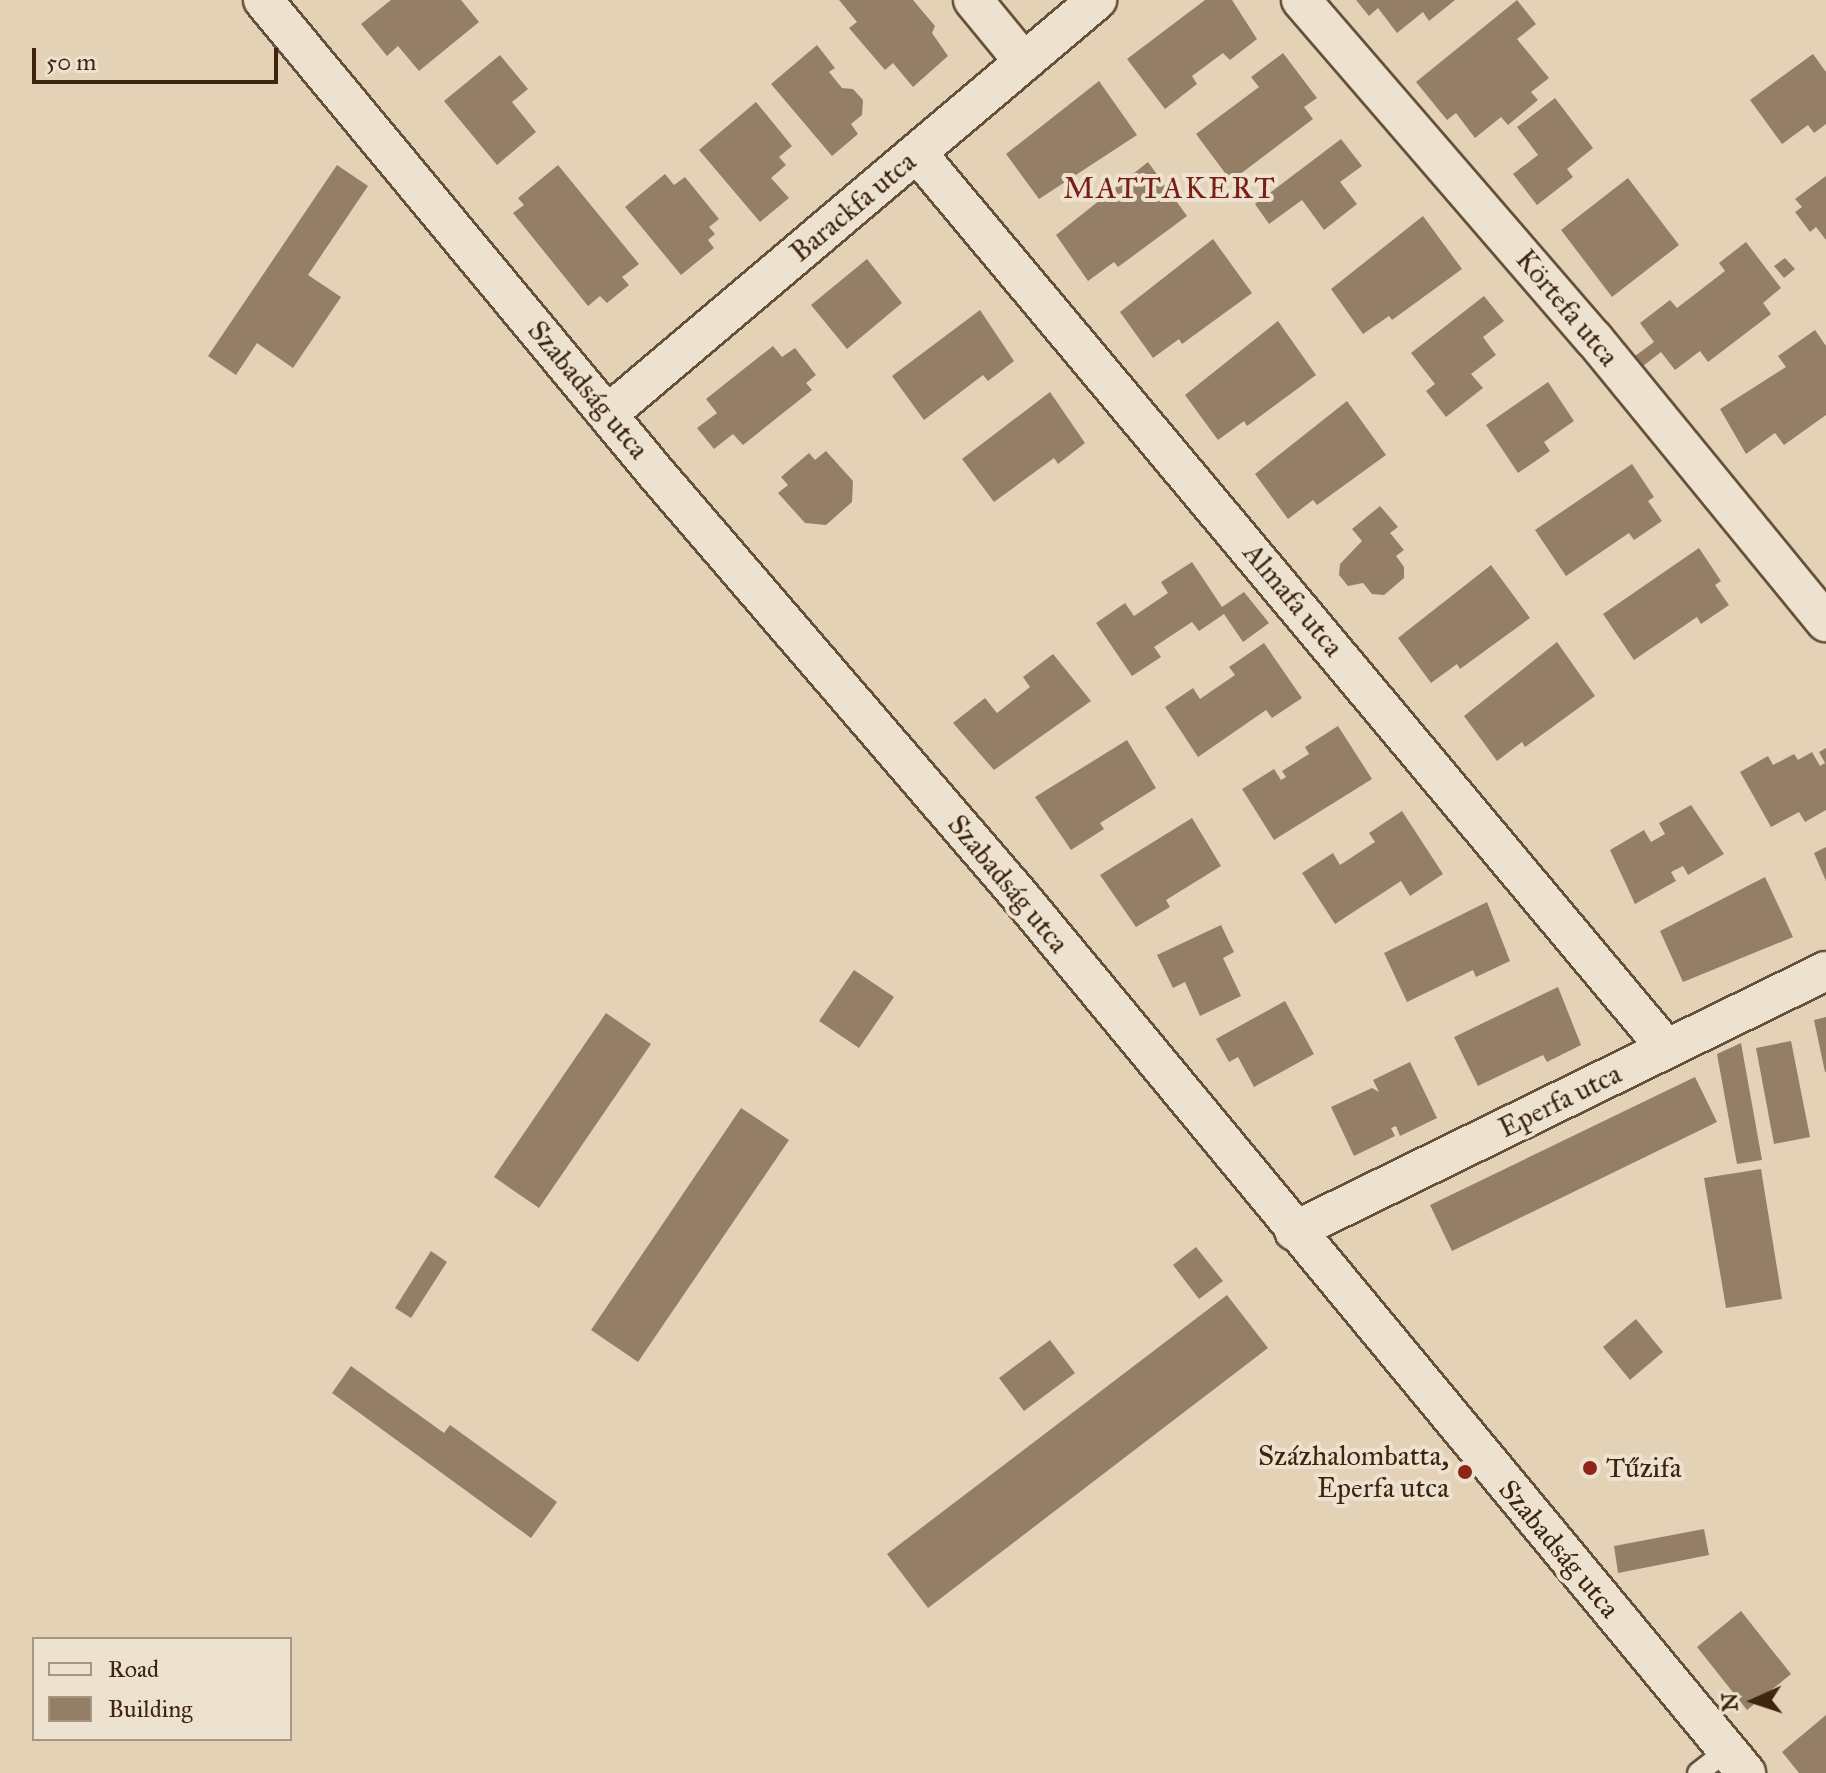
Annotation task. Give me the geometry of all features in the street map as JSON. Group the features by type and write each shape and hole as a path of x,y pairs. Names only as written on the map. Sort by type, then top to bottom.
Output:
{"street":[{"name":"Szabadság utca","path":"263,0 608,414 1019,895 1724,1765"},
{"path":"973,0 1024,62"},
{"name":"Barackfa utca","path":"608,414 1097,0"},
{"name":"Körtefa utca","path":"1301,0 1594,339 1826,622"},
{"name":"Almafa utca","path":"917,153 1666,1048"},
{"name":"Eperfa utca","path":"1294,1231 1826,971"}],"building":[{"path":"391,0 461,0 479,22 419,71 398,46 387,56 361,24"},
{"path":"839,0 913,0 935,26 932,33 948,56 913,87 893,63 885,70 849,28 857,22"},
{"path":"1205,0 1232,0 1257,39 1230,60 1223,53 1192,76 1197,84 1165,109 1127,59"},
{"path":"1356,0 1455,0 1429,21 1423,12 1397,33 1378,8 1369,16"},
{"path":"1517,0 1536,24 1517,39 1549,78 1531,92 1538,100 1508,125 1501,117 1475,138 1456,113 1447,120 1416,82"},
{"path":"817,45 835,68 829,72 842,88 853,89 863,100 862,115 851,124 858,134 832,156 771,84"},
{"path":"1283,53 1317,98 1304,107 1313,119 1231,181 1196,134 1259,87 1251,77"},
{"path":"1813,54 1826,72 1826,124 1814,133 1808,125 1782,144 1750,100"},
{"path":"500,55 528,89 512,102 536,132 497,165 444,101"},
{"path":"1099,81 1137,135 1039,199 1006,154"},
{"path":"1555,98 1593,148 1567,169 1573,177 1537,205 1513,174 1538,155 1517,127"},
{"path":"756,102 792,146 779,157 786,165 771,178 789,198 760,222 699,150"},
{"path":"1341,139 1362,166 1340,182 1357,204 1324,230 1302,200 1269,224 1255,204"},
{"path":"1148,162 1187,216 1118,267 1114,262 1088,281 1056,235"},
{"path":"337,165 368,186 308,275 341,297 293,368 257,343 236,375 208,356"},
{"path":"558,165 639,264 622,277 629,285 607,303 600,296 588,306 513,213 524,205 518,198"},
{"path":"665,174 674,185 685,177 719,219 709,227 715,234 708,240 714,248 681,275 625,207"},
{"path":"1826,176 1826,240 1816,227 1810,232 1795,212 1802,207 1795,199"},
{"path":"1628,178 1679,245 1612,297 1561,230"},
{"path":"1423,216 1462,269 1392,320 1389,316 1363,334 1331,289"},
{"path":"1213,239 1252,293 1182,344 1179,339 1153,358 1120,312"},
{"path":"1746,242 1781,288 1763,303 1771,314 1708,362 1700,351 1675,370 1661,352 1643,366 1635,356 1654,342 1640,323 1670,300 1677,308 1725,271 1719,263"},
{"path":"1785,258 1795,269 1784,278 1774,266"},
{"path":"867,259 902,303 847,349 811,305"},
{"path":"1484,296 1504,321 1483,337 1496,355 1471,374 1483,388 1446,417 1426,391 1435,384 1411,353"},
{"path":"980,310 1014,361 988,381 983,375 924,420 892,376"},
{"path":"1278,321 1316,375 1247,426 1244,421 1218,440 1185,395"},
{"path":"1815,330 1826,346 1826,415 1784,445 1775,433 1746,454 1720,409 1786,367 1778,356"},
{"path":"773,346 782,357 795,348 816,375 806,383 812,390 743,445 733,434 714,449 697,428 717,413 706,399"},
{"path":"1548,382 1574,421 1544,442 1550,451 1518,473 1486,425"},
{"path":"1050,392 1085,443 1058,464 1054,458 994,502 962,459"},
{"path":"1347,401 1386,455 1317,505 1313,500 1288,519 1255,474"},
{"path":"826,451 853,481 852,502 826,525 805,523 778,493 788,485 781,477 809,453 815,460"},
{"path":"1632,464 1654,497 1648,501 1662,521 1634,540 1629,533 1566,576 1535,530"},
{"path":"1380,506 1398,527 1390,533 1404,550 1396,556 1404,567 1404,578 1384,595 1372,594 1363,583 1348,586 1339,575 1340,564 1362,541 1352,529"},
{"path":"1699,548 1721,581 1715,585 1729,605 1701,624 1697,617 1634,660 1603,614"},
{"path":"1192,562 1222,607 1244,592 1269,623 1243,642 1224,614 1199,631 1192,622 1154,647 1161,657 1132,676 1096,623 1125,603 1134,616 1168,593 1161,582"},
{"path":"1491,565 1530,618 1460,669 1457,664 1431,683 1398,638"},
{"path":"1557,642 1595,696 1525,747 1522,742 1497,761 1464,716"},
{"path":"1264,643 1302,698 1272,718 1266,710 1198,757 1165,707 1193,688 1200,699 1235,675 1229,667"},
{"path":"1053,654 1091,701 994,770 953,723 985,698 997,713 1030,687 1023,677"},
{"path":"1338,726 1372,779 1274,840 1242,789 1274,769 1281,780 1286,777 1282,771 1309,754 1305,747"},
{"path":"1127,740 1156,788 1100,823 1104,829 1071,850 1035,797"},
{"path":"1826,748 1826,810 1805,822 1799,812 1771,827 1740,772 1768,756 1773,765 1794,754 1798,760 1812,752 1820,766 1825,763 1819,752"},
{"path":"1691,805 1724,854 1688,875 1683,866 1671,872 1676,881 1635,904 1610,850 1644,830 1651,842 1665,834 1659,823"},
{"path":"1402,811 1443,874 1410,896 1401,881 1335,924 1302,873 1333,853 1340,865 1375,842 1369,833"},
{"path":"1192,818 1221,866 1166,900 1170,907 1136,927 1100,875"},
{"path":"1826,847 1826,881 1814,853"},
{"path":"1765,877 1793,937 1683,982 1660,931"},
{"path":"1487,902 1510,961 1476,977 1473,970 1407,1002 1384,953"},
{"path":"1221,925 1234,952 1223,958 1241,996 1200,1016 1185,982 1173,988 1157,955"},
{"path":"854,970 894,997 859,1048 819,1021"},
{"path":"1558,987 1581,1045 1547,1062 1543,1055 1478,1086 1454,1037"},
{"path":"1285,1001 1314,1054 1254,1087 1238,1057 1229,1062 1216,1039"},
{"path":"606,1013 651,1044 539,1208 494,1177"},
{"path":"1826,1017 1826,1072 1825,1072 1814,1020"},
{"path":"1791,1041 1810,1137 1774,1144 1756,1048"},
{"path":"1741,1043 1762,1160 1737,1164 1717,1054"},
{"path":"1410,1062 1437,1118 1400,1136 1396,1126 1391,1128 1395,1136 1354,1156 1331,1107 1372,1088 1379,1092 1373,1080"},
{"path":"1695,1077 1717,1122 1452,1251 1430,1205"},
{"path":"741,1108 789,1140 638,1362 591,1330"},
{"path":"1761,1169 1782,1299 1726,1308 1704,1178"},
{"path":"1196,1247 1223,1281 1199,1299 1173,1265"},
{"path":"431,1251 447,1262 411,1318 395,1308"},
{"path":"1227,1295 1268,1348 928,1608 887,1554"},
{"path":"1636,1319 1663,1352 1630,1380 1603,1347"},
{"path":"1050,1340 1075,1373 1024,1411 999,1378"},
{"path":"351,1366 444,1433 450,1425 557,1502 531,1538 332,1393"},
{"path":"1704,1529 1709,1555 1618,1573 1614,1546"},
{"path":"1741,1611 1791,1674 1747,1710 1697,1647"},
{"path":"1826,1715 1826,1773 1799,1773 1782,1752"}],"place":[{"name":"Tűzifa","path":"1590,1468"},
{"name":"Százhalombatta, Eperfa utca","path":"1465,1472"}],"district":[{"name":"MATTAKERT","path":"1170,188"}]}
